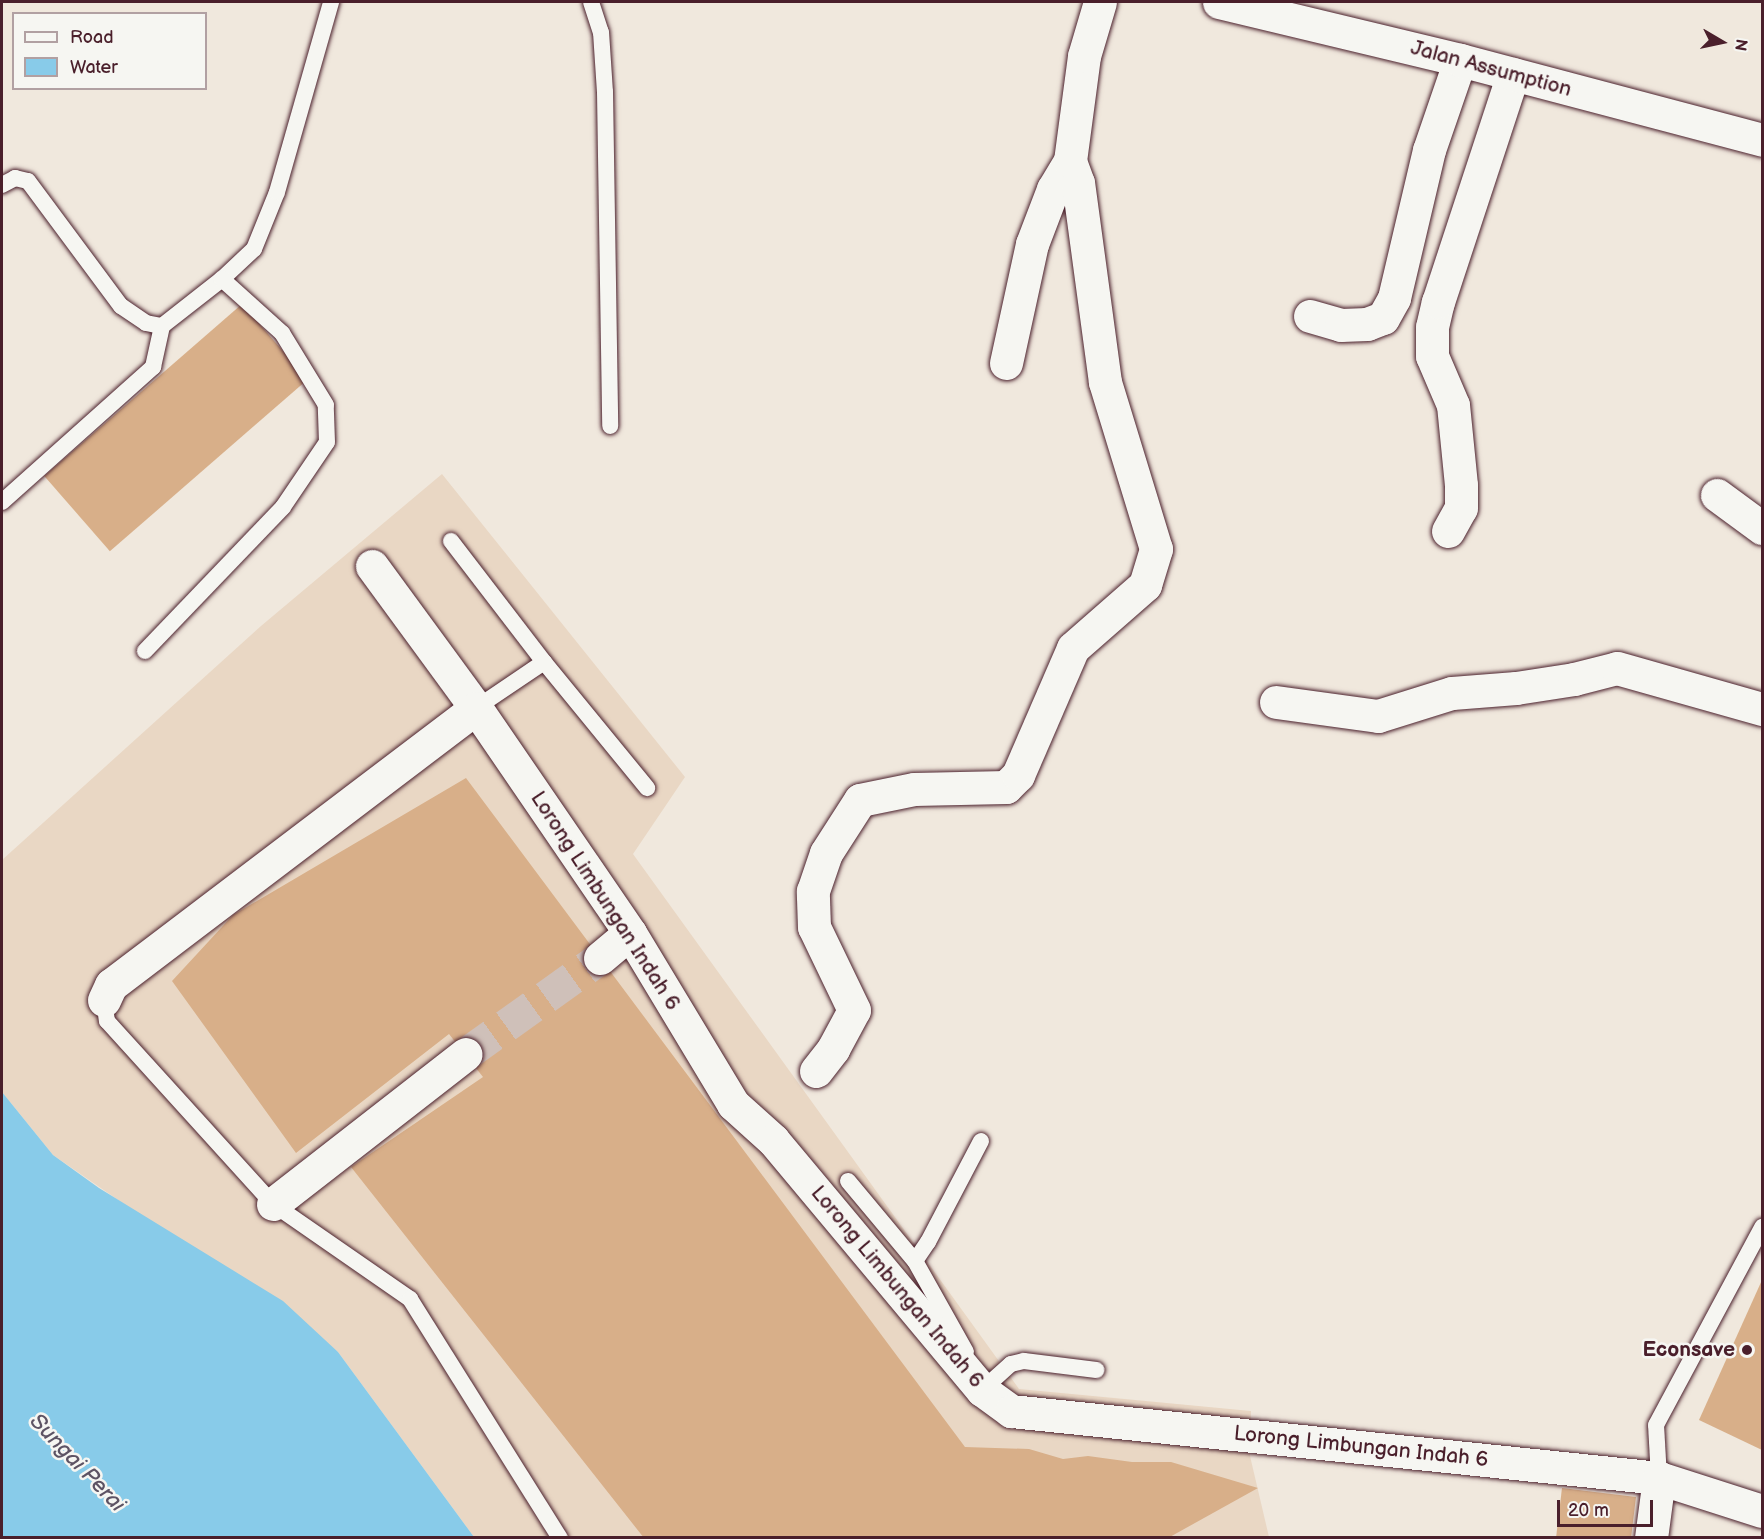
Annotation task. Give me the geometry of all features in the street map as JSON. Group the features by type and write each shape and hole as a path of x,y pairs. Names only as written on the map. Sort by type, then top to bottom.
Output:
{"street":[{"path":"1006,363 1032,244 1053,189 1070,161 1084,56 1101,2"},
{"name":"Jalan Assumption","path":"1219,2 1460,60 1762,140"},
{"path":"1310,316 1341,325 1367,324 1383,318 1394,298 1429,150 1460,60"},
{"path":"1448,531 1461,508 1461,485 1453,405 1432,356 1432,327 1438,302 1513,74"},
{"path":"816,1071 833,1049 854,1010 814,927 813,891 826,853 860,800 914,789 1006,787 1018,775 1073,648 1145,585 1156,549 1105,382 1078,183 1070,161"},
{"path":"1717,495 1762,528"},
{"name":"Lorong Limbungan Indah 6","path":"372,566 476,708 630,933 733,1104 773,1140 982,1390 1011,1411 1659,1478 1762,1511"},
{"path":"1276,702 1378,716 1452,693 1516,688 1574,679 1617,668 1762,709"},
{"path":"104,1000 111,985 476,708"},
{"path":"600,958 630,933"},
{"path":"273,1204 466,1054"},
{"path":"1651,1538 1659,1478"}],"lane":[{"path":"2,502 153,367 162,326 222,279 254,249 278,192 331,2"},
{"path":"591,2 601,32 604,92 605,260 610,426"},
{"path":"2,185 15,178 28,182 121,306 146,323 162,326"},
{"path":"145,651 283,507 327,442 326,405 282,333 222,279"},
{"path":"451,541 544,662 647,788"},
{"path":"476,708 544,662"},
{"path":"104,1000 107,1021 273,1204 410,1299 561,1538"},
{"path":"915,1261 928,1242 981,1142"},
{"path":"848,1181 915,1261 962,1343 982,1390 1011,1364 1024,1361 1096,1370"},
{"path":"1659,1478 1656,1425 1762,1227"}],"shaded area":[{"path":"442,474 685,777 633,854 1019,1389 1251,1411 1250,1456 1269,1537 474,1537 338,1352 53,1155 2,1092 2,860 261,626"}],"water":[{"name":"Sungai Perai","path":"2,1092 53,1155 99,1188 283,1301 338,1352 474,1537 2,1537"}],"building":[{"path":"242,304 308,379 110,551 44,476"},
{"path":"466,778 965,1447 1029,1449 1063,1459 1088,1456 1132,1462 1171,1462 1258,1488 1168,1538 644,1538 351,1167 483,1077 449,1034 296,1153 172,981 233,915"},
{"name":"Econsave","path":"1762,1280 1762,1450 1699,1420"},
{"path":"1562,1488 1636,1497 1631,1538 1556,1538"}],"tunnel":[{"path":"466,1054 600,958"}],"place":[{"name":"Econsave","path":"1747,1350"}]}
